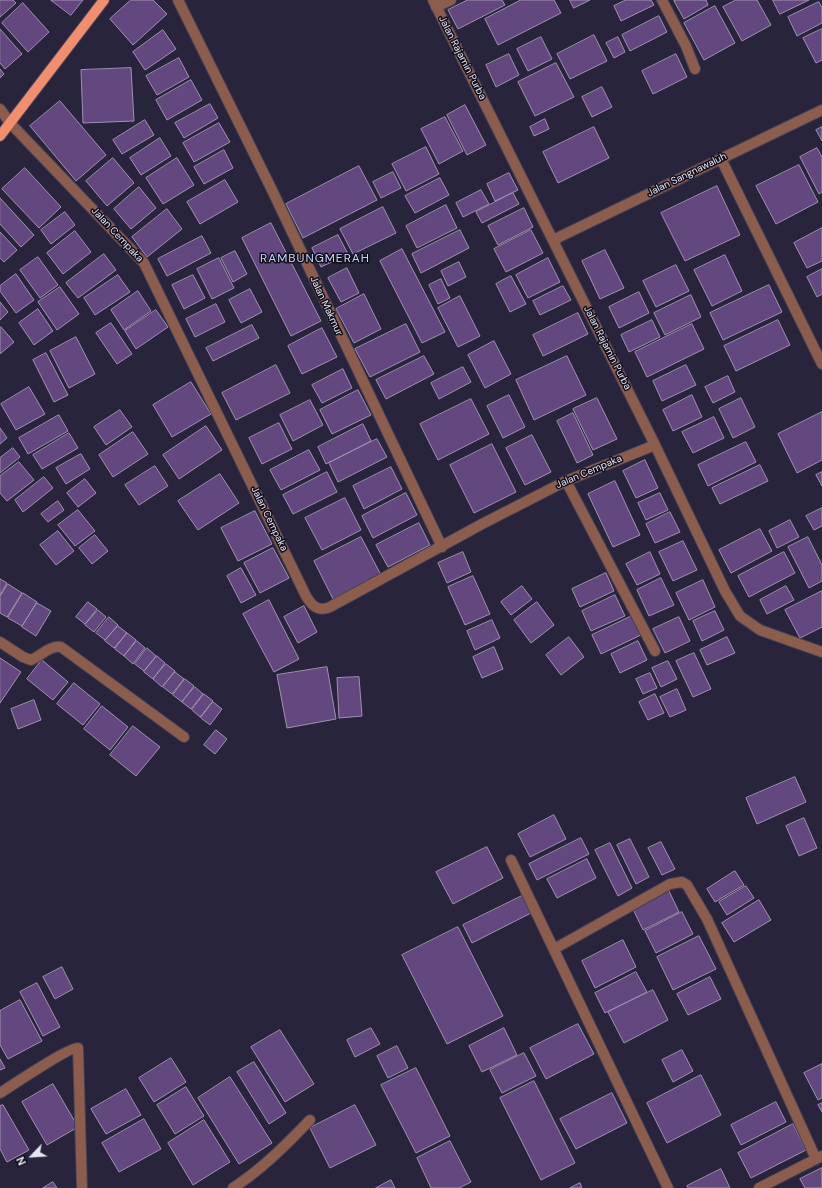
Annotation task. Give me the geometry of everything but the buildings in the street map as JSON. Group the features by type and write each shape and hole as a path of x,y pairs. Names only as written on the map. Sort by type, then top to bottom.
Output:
{"main road":[{"path":"0,136 104,0"}],"street":[{"name":"Jalan Makmur","path":"178,0 271,188 442,548"},
{"path":"435,3 451,0"},
{"path":"662,0 686,46 695,69"},
{"name":"Jalan Rajamin Purba","path":"435,3 655,445 726,592 740,616 760,630 822,652"},
{"path":"0,109 10,123"},
{"name":"Jalan Sangnawaluh","path":"553,240 822,110"},
{"name":"Jalan Cempaka","path":"10,123 144,263 311,603 317,608 324,610 330,607 442,548 482,524 566,481 655,445"},
{"path":"721,159 822,364"},
{"path":"566,481 655,651"},
{"path":"0,642 23,657 31,660 56,646 61,647 184,737"},
{"path":"511,860 668,1188"},
{"path":"554,949 676,881 687,885 707,919 819,1157 759,1188"},
{"path":"0,1093 63,1054 74,1048 78,1048 82,1188"},
{"path":"233,1188 254,1174 278,1153 310,1120"}],"district":[{"name":"RAMBUNGMERAH","path":"315,259"}]}
